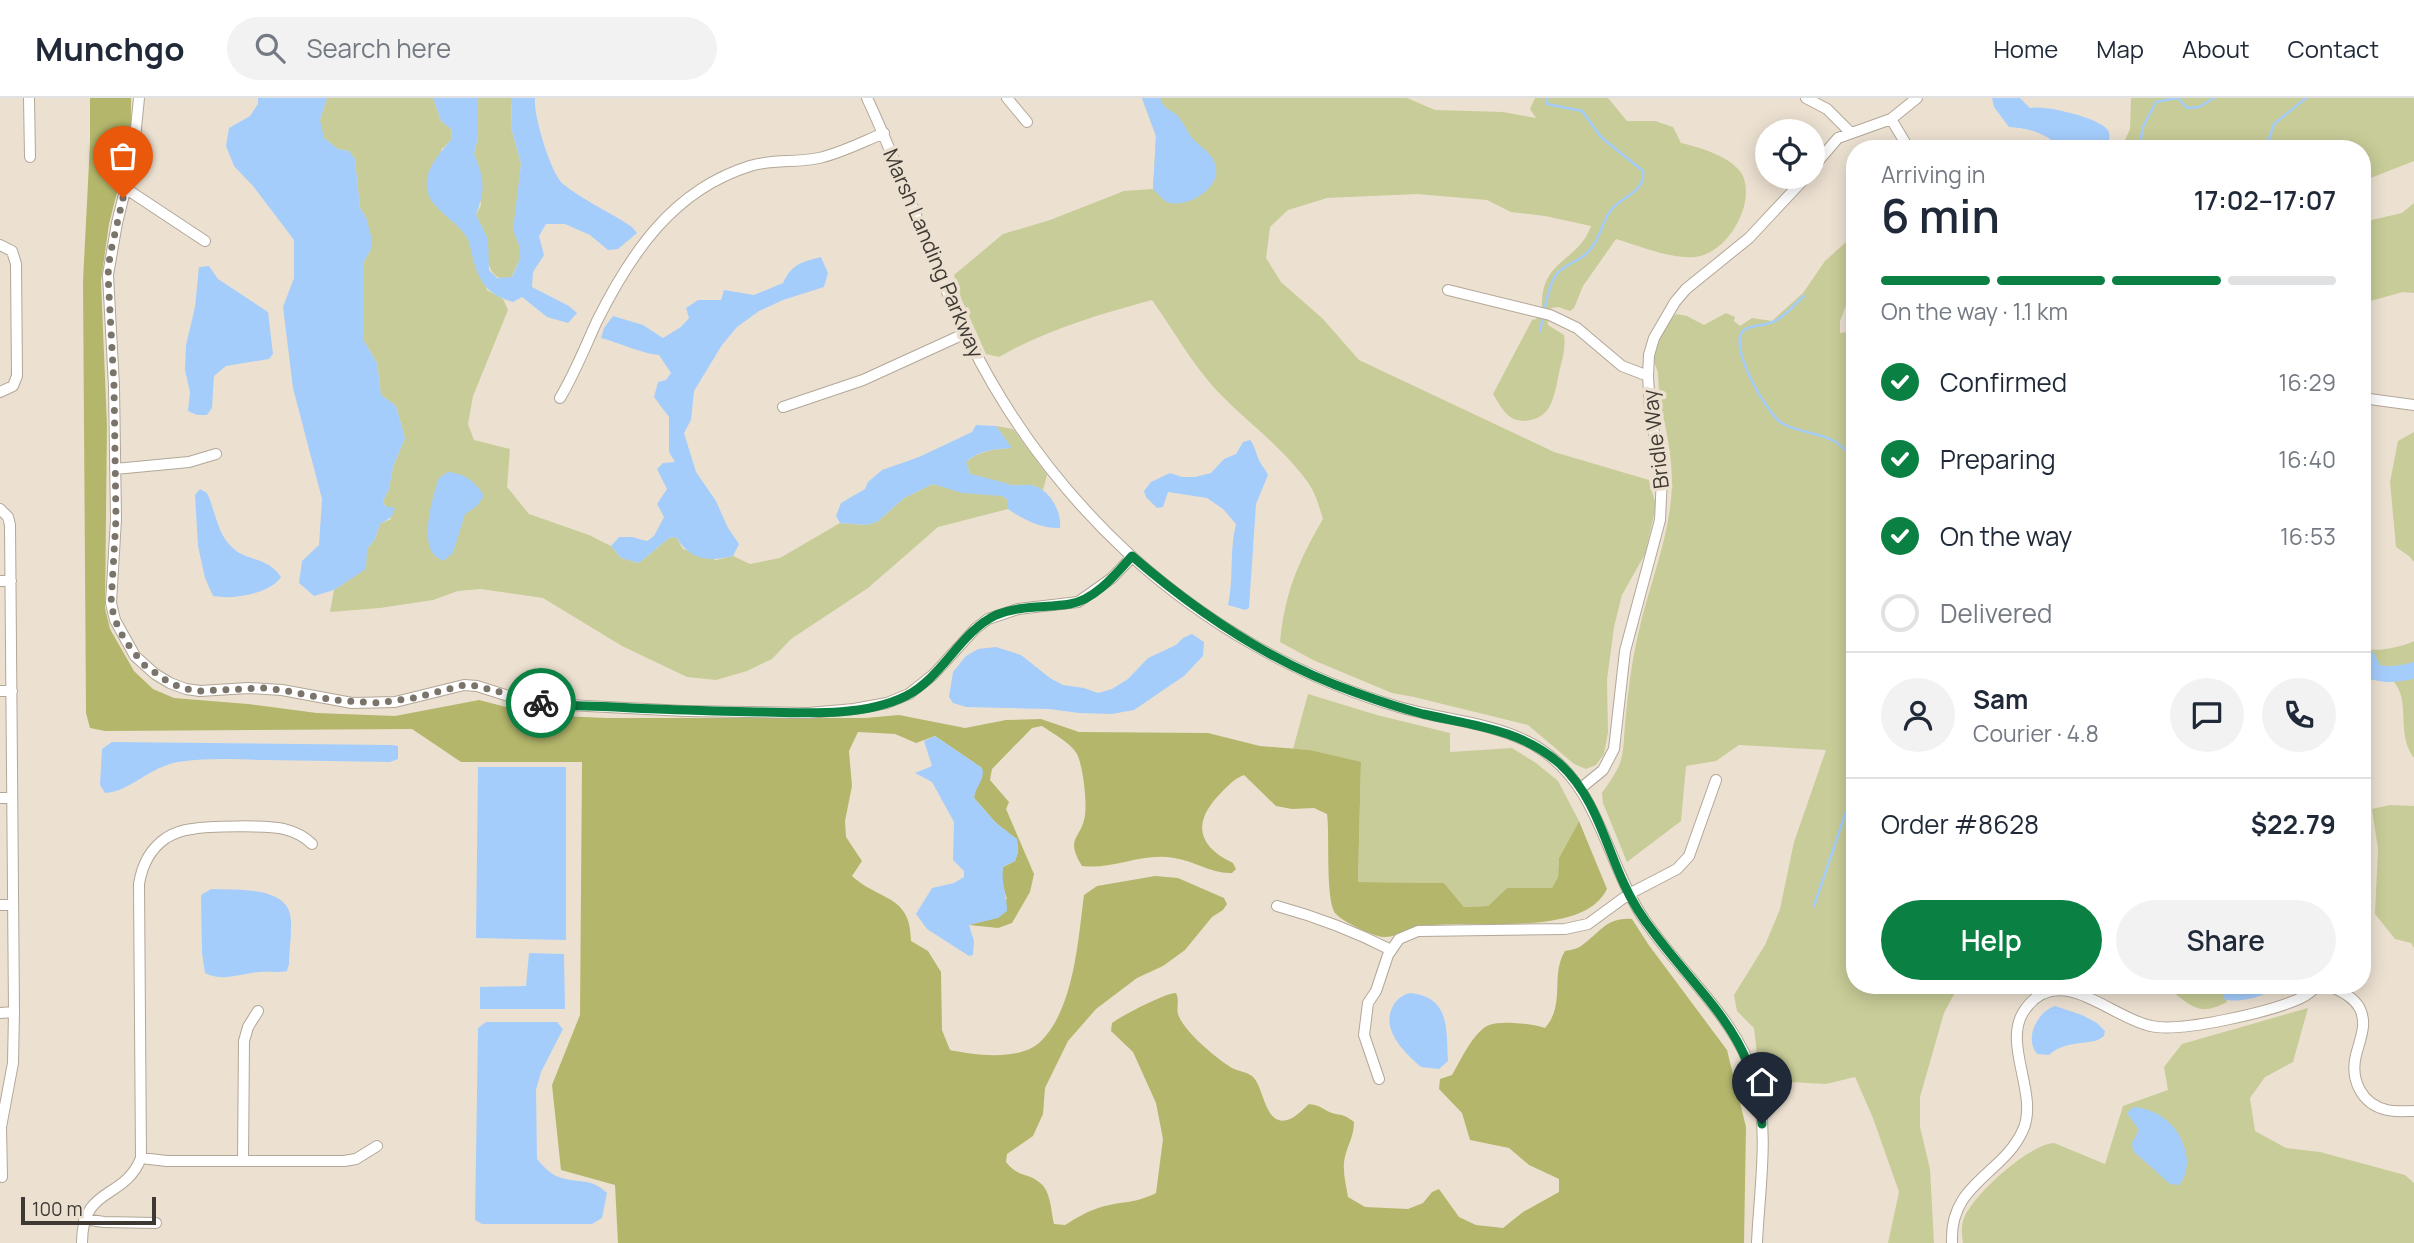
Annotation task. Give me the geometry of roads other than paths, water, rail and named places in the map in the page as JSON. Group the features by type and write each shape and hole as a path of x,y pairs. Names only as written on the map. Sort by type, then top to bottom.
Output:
{"street":[{"path":"29,98 30,157"},
{"path":"139,98 136,141 110,255 108,275 114,386 116,519 111,592 115,620 135,656 155,674 178,686 200,691 263,688 333,700 378,703 414,698 464,685 546,704 657,710 780,712 854,709 887,703 909,694 933,675 975,629 988,619 1018,609 1079,602 1112,578 1132,556"},
{"name":"Marsh Landing Parkway","path":"867,98 966,332 999,394 1033,447 1094,520 1160,580 1219,624 1283,662 1395,706 1485,726 1523,739 1554,759 1581,788 1596,815 1629,894 1656,935 1730,1028 1749,1062 1756,1082 1762,1124 1757,1243"},
{"path":"1007,98 1027,122"},
{"path":"1806,98 1827,108 1851,133"},
{"path":"1825,151 1838,138 1891,119 1917,98"},
{"path":"1891,119 1904,140"},
{"path":"560,398 626,267 649,234 690,198 748,166 772,161 818,158 884,133"},
{"path":"125,188 205,241"},
{"name":"Bridle Way","path":"1581,788 1603,770 1614,749 1625,651 1660,520 1662,477 1650,410 1648,376 1649,355 1654,338 1665,315 1686,289 1749,237 1794,189"},
{"path":"0,245 12,251 16,264 17,376 13,386 0,392"},
{"path":"1448,290 1550,315 1577,328 1622,366 1648,376"},
{"path":"783,407 863,380 966,332"},
{"path":"2371,399 2414,405"},
{"path":"115,469 189,462 216,454"},
{"path":"0,509 5,512 10,525 6,581 12,691 14,1012 13,1063 0,1127 2,1177"},
{"path":"0,691 12,691"},
{"path":"1380,1079 1364,1035 1364,1018 1368,1003 1377,991 1391,950 1399,939 1418,931 1565,929 1588,923 1629,894 1684,863 1689,856 1716,779"},
{"path":"0,798 12,798"},
{"path":"82,1243 84,1219 95,1202 122,1185 131,1176 141,1158 139,884 149,855 165,839 180,831 196,828 277,827 303,836 312,844"},
{"path":"0,905 13,905"},
{"path":"1277,906 1312,916 1391,950"},
{"path":"1952,1243 1953,1221 1963,1198 2013,1146 2026,1121 2026,1100 2017,1040 2020,1018 2030,1003 2044,994"},
{"path":"2089,994 2140,1023 2159,1028 2203,1023 2265,1010 2306,994"},
{"path":"2344,994 2353,999 2361,1012 2363,1032 2356,1054 2354,1076 2362,1094 2376,1106 2387,1110 2414,1111"},
{"path":"243,1161 244,1041 248,1027 258,1011"},
{"path":"0,1013 14,1012"},
{"path":"141,1158 344,1161 356,1158 377,1146"},
{"path":"84,1219 156,1223"}],"water":[{"path":"258,98 327,98 320,120 324,138 338,149 349,151 355,159 360,208 366,217 371,236 371,249 364,262 364,341 377,363 381,395 396,406 405,438 383,501 385,506 395,508 390,518 380,524 375,539 367,549 366,569 334,590 314,596 299,583 302,561 319,545 322,499 293,388 283,307 294,278 294,240 253,186 234,166 226,146 229,128 250,116 258,104"},
{"path":"433,98 478,98 478,138 474,153 482,177 482,190 476,215 488,239 489,270 497,278 512,277 519,261 519,245 513,230 521,164 511,127 512,98 535,98 544,144 553,169 563,184 632,227 637,233 618,249 608,250 590,235 565,224 546,224 539,236 544,255 533,272 532,287 577,313 568,323 547,317 522,297 513,302 489,290 476,270 467,238 429,197 427,179 430,170 452,139 451,129 441,121"},
{"path":"1142,98 1160,98 1215,162 1216,176 1212,184 1190,201 1165,201 1153,189 1156,136"},
{"path":"1992,98 2020,98 2030,108 2058,110 2100,124 2108,130 2108,140 2051,140 2030,130 2009,127 1994,107"},
{"path":"821,257 828,273 824,287 759,311 737,327 722,345 694,391 691,420 684,433 696,472 716,501 728,528 739,544 733,556 708,559 694,555 681,545 676,537 669,538 639,563 621,558 611,546 619,537 647,541 654,536 664,517 657,504 667,489 657,469 663,463 675,462 669,452 669,417 654,397 658,382 666,380 671,373 659,355 601,338 604,328 613,316 643,325 663,338 681,327 689,318 686,308 698,300 721,300 724,290 754,295 783,283 798,265"},
{"path":"209,266 218,279 268,312 273,354 269,359 226,366 214,376 212,408 207,415 197,415 188,411 190,392 185,370 186,345 195,307 199,267"},
{"path":"976,425 996,426 1012,448 987,451 971,458 966,462 970,474 1011,485 1037,487 1053,501 1059,515 1060,528 1039,525 1020,516 1008,509 1008,500 1002,496 962,493 933,484 904,498 877,522 866,525 840,523 836,516 841,503 865,489 868,482 882,470 919,457 972,432"},
{"path":"1250,440 1268,475 1256,504 1249,608 1245,610 1228,605 1236,524 1223,509 1207,498 1168,492 1163,507 1157,508 1144,491 1151,482 1170,473 1195,477 1211,473 1224,459 1236,454 1243,442"},
{"path":"448,472 469,479 484,496 477,506 465,514 453,553 443,561 434,555 430,548 428,528 439,478"},
{"path":"200,489 207,493 220,530 228,543 239,553 276,571 281,577 276,583 260,592 230,597 213,596 205,578 198,546 195,495"},
{"path":"1192,634 1204,642 1203,656 1184,676 1134,710 1112,714 966,707 953,703 949,697 953,672 966,656 978,649 996,647 1021,655 1063,685 1098,693 1112,689 1128,679 1148,658"},
{"path":"935,736 982,768 983,776 974,798 996,823 1017,839 1018,852 1015,861 1003,867 1007,911 998,918 969,925 974,941 973,955 969,956 927,929 916,914 932,888 954,883 964,877 964,871 953,860 954,822 932,782 915,773 932,766 924,741"},
{"path":"112,742 392,745 398,746 398,759 390,762 211,759 178,762 158,769 114,792 105,793 100,785 102,749"},
{"path":"478,767 566,767 566,940 476,938"},
{"path":"211,889 256,891 278,898 286,905 291,926 287,971 225,977 205,973 201,895"},
{"path":"529,953 564,954 565,1009 480,1009 480,987 526,986"},
{"path":"1410,993 1433,1001 1444,1017 1448,1061 1439,1069 1421,1067 1402,1048 1392,1032 1390,1015 1393,1006 1396,1001"},
{"path":"2223,994 2265,994 2245,1000 2224,999"},
{"path":"2055,1006 2097,1023 2105,1031 2104,1036 2093,1041 2064,1046 2049,1055 2037,1054 2032,1041 2034,1026 2043,1014"},
{"path":"486,1022 557,1022 563,1029 541,1072 536,1090 537,1159 556,1176 590,1183 607,1193 602,1218 592,1224 482,1224 475,1220 478,1028"},
{"path":"2133,1107 2162,1117 2170,1123 2181,1139 2187,1160 2179,1185 2170,1184 2133,1151 2132,1143 2139,1130 2127,1113"}],"waterway":[{"path":"1544,311 1556,275 1584,256 1598,238 1611,210 1637,189 1643,178 1643,171 1601,137 1582,111 1547,104 1547,98"},
{"path":"2141,140 2143,127 2156,102 2177,98"},
{"path":"2178,98 2187,108 2199,107 2214,98"},
{"path":"2267,140 2274,124 2306,98"},
{"path":"1804,296 1775,321 1744,330 1740,338 1744,364 1768,408 1783,424 1822,436 1846,450"},
{"path":"1540,331 1543,317"},
{"path":"2371,664 2382,674 2414,670"},
{"path":"1814,906 1846,812"}]}
